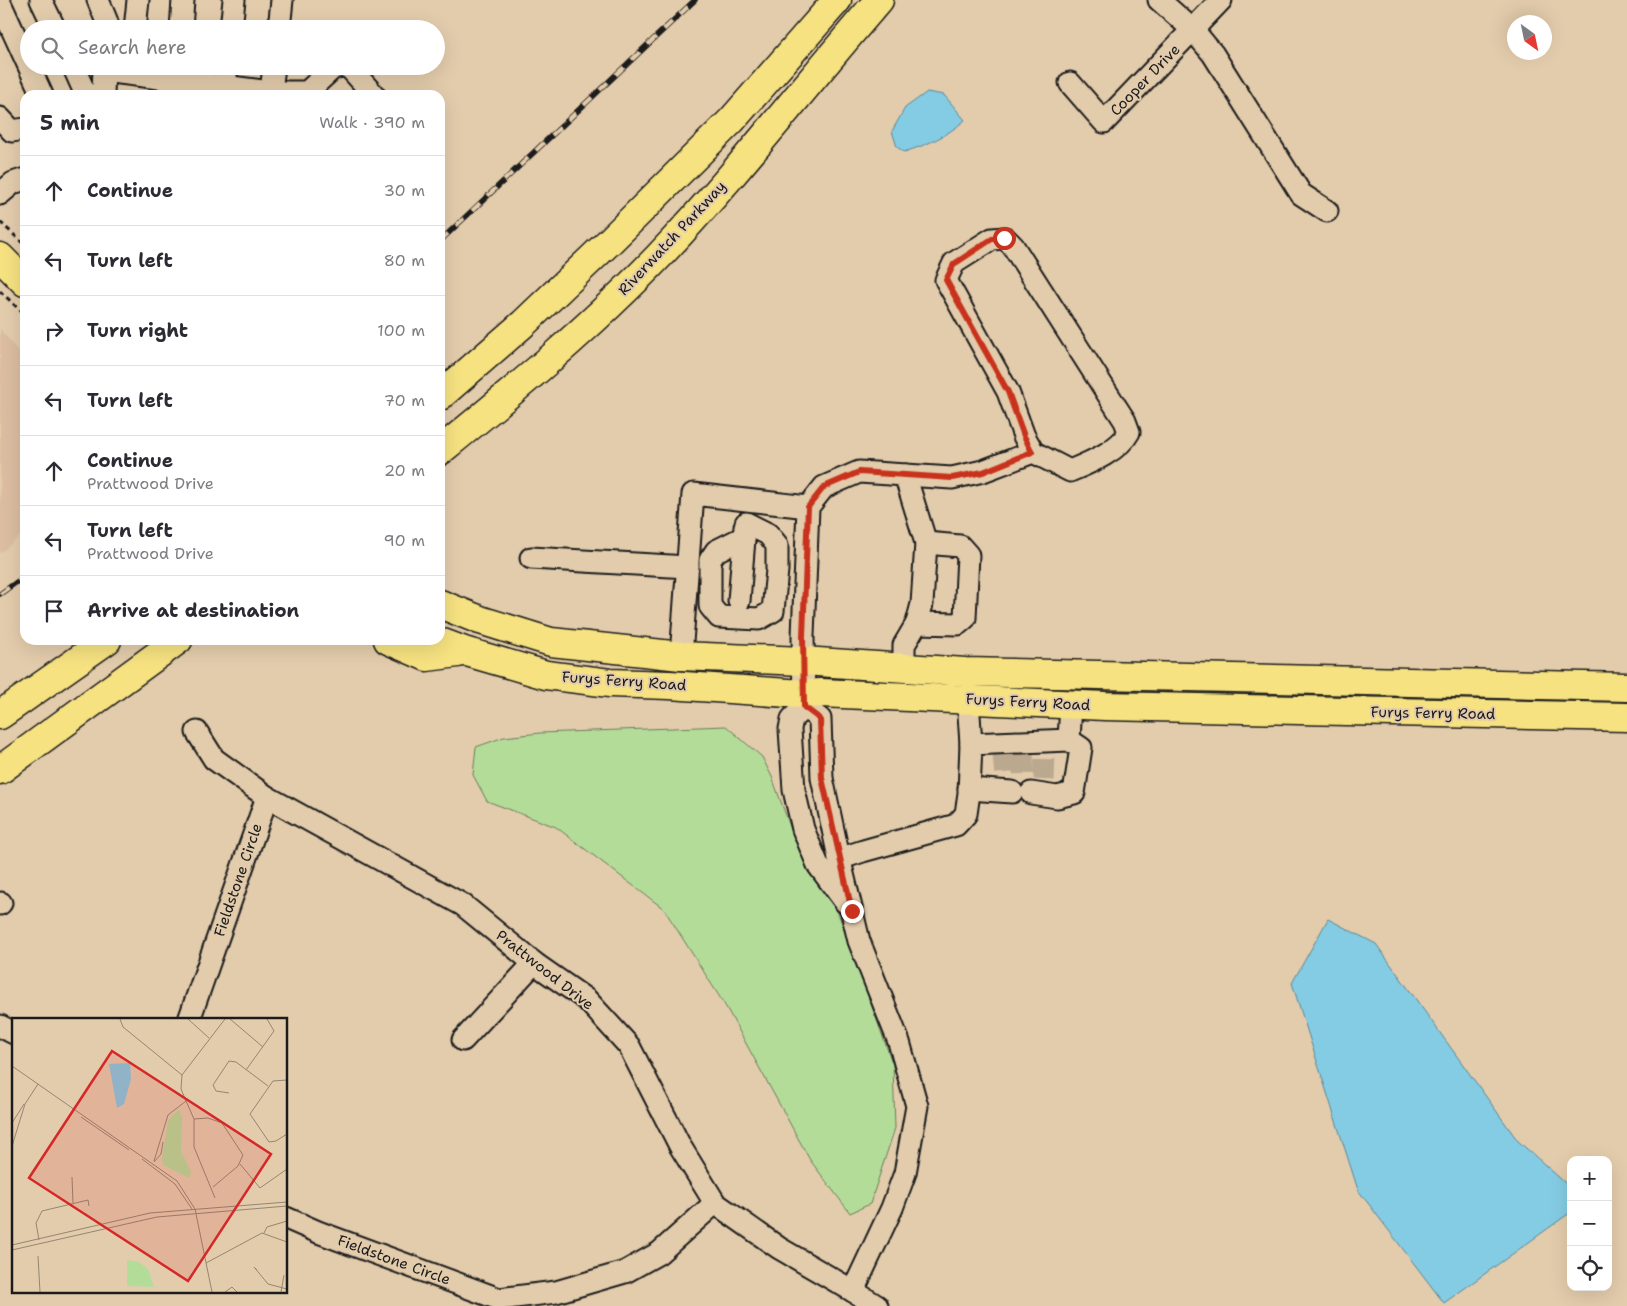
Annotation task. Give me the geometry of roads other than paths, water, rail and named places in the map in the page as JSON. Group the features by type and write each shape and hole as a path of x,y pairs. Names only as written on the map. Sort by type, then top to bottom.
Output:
{"main road":[{"path":"445,392 524,323 658,194 732,120 837,0"},
{"name":"Riverwatch Parkway","path":"445,447 524,382 593,321 659,256 700,211 879,0"},
{"path":"0,257 20,277"},
{"path":"445,599 480,620"},
{"name":"Furys Ferry Road","path":"445,606 480,620 551,642 681,656 803,660 984,672 1627,688"},
{"name":"Furys Ferry Road","path":"445,644 546,675 610,683 669,685 803,700 968,700 1627,717"},
{"path":"0,715 100,645"},
{"path":"0,770 171,645"},
{"path":"399,645 427,657 467,652"}],"street":[{"path":"11,0 0,5 20,48"},
{"path":"41,0 50,20"},
{"path":"98,0 106,20"},
{"path":"136,20 138,0"},
{"path":"181,20 183,0"},
{"path":"232,20 234,0"},
{"path":"280,20 282,0"},
{"path":"1159,0 1193,30 1213,54 1301,194 1326,211"},
{"name":"Cooper Drive","path":"1070,83 1104,122 1222,0"},
{"path":"33,75 40,90"},
{"path":"76,75 84,90"},
{"path":"103,90 104,75"},
{"path":"209,75 226,76 265,90"},
{"path":"271,90 273,75"},
{"path":"312,90 326,75"},
{"path":"356,75 370,90"},
{"path":"0,118 12,131 20,130"},
{"path":"0,194 13,183 20,181"},
{"path":"852,911 818,865 803,829 794,790 790,729 792,719 803,700 803,636 808,507 824,487 859,472 952,478 983,472 1032,452 1070,471 1089,464 1124,440 1129,432 1125,421 1013,246 1004,238 992,239 954,264 946,280 1008,392 1032,452"},
{"path":"904,668 904,645 918,623 922,604 926,543 905,475"},
{"path":"681,656 693,494 808,507"},
{"path":"739,601 747,499"},
{"path":"918,623 958,624 965,618 968,555 960,546 926,543"},
{"path":"531,558 688,566"},
{"path":"803,700 820,719 822,778 859,941 899,1042 917,1106 905,1173 892,1208 853,1291"},
{"path":"839,859 863,850 956,825 966,814 971,744 968,700"},
{"path":"1069,740 1071,704"},
{"name":"Prattwood Drive","path":"196,732 214,759 267,797 463,905 534,963 587,1000 629,1046 680,1146 715,1203 779,1248 877,1306"},
{"path":"971,744 1046,747 1069,740"},
{"path":"969,789 1023,788 1057,798 1074,793 1081,748 1069,740"},
{"name":"Fieldstone Circle","path":"190,1018 267,797"},
{"path":"463,1040 534,963"},
{"path":"0,1026 12,1032"},
{"name":"Fieldstone Circle","path":"288,1219 318,1232 498,1299 556,1292 625,1272 659,1253 715,1203"}],"water":[{"path":"927,92 944,95 965,120 951,131 936,139 904,152 897,147 892,131 905,108"},
{"path":"1328,919 1376,944 1518,1141 1567,1184 1567,1215 1444,1303 1358,1190 1292,983"}],"tunnel":[{"path":"1003,752 1005,778"},
{"path":"1023,753 1024,793"},
{"path":"1044,780 1045,753"}],"railway":[{"path":"445,236 695,0"},
{"path":"0,594 20,580"}]}
